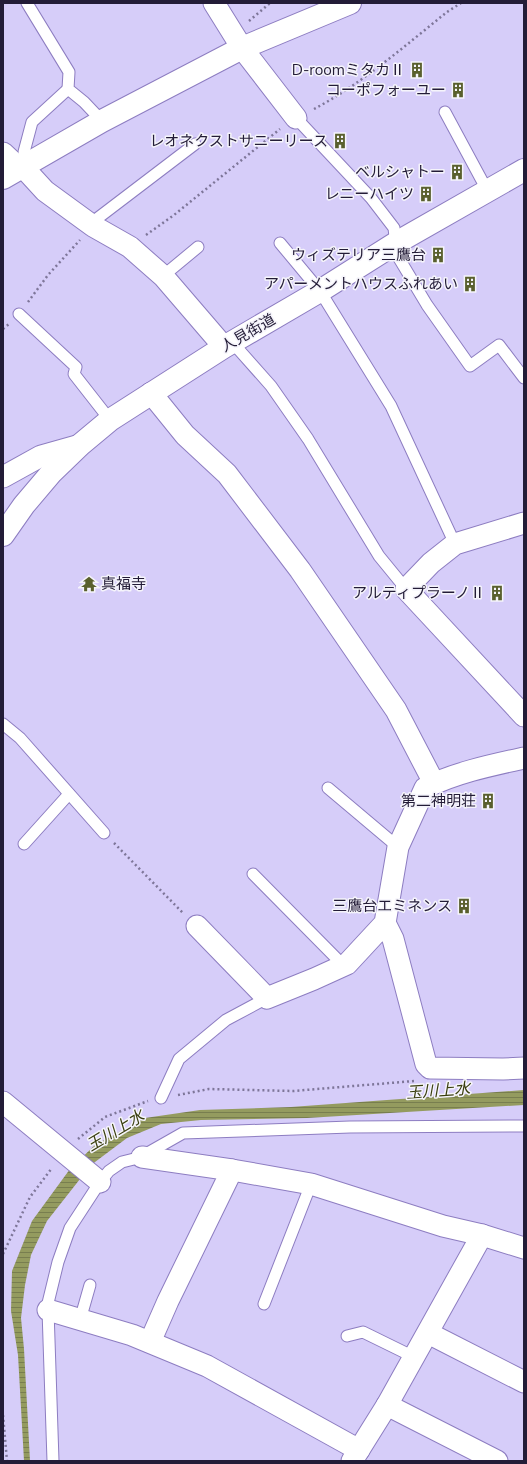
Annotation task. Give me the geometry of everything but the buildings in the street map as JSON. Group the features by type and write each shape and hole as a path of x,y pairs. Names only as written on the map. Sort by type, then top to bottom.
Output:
{"main road":[{"path":"17,166 242,48 350,3"},
{"name":"人見街道","path":"3,535 24,505 52,472 80,445 110,420 228,344 320,291 396,243 524,170"}],"street":[{"path":"214,3 242,48 296,118"},
{"path":"3,153 45,191 91,225 130,247 163,276 228,344"},
{"path":"151,393 185,435 227,474 300,570 396,710 434,783"},
{"path":"3,477 41,456 80,445"},
{"path":"524,523 455,544 431,563 406,589 524,716"},
{"path":"197,926 267,998 347,964 385,923 398,847 425,788 434,783 493,764 524,758"},
{"path":"385,923 393,939 426,1064 430,1068 524,1068"},
{"path":"3,1102 94,1178"},
{"path":"142,1157 232,1170 311,1184 443,1226 482,1235 524,1248"},
{"path":"150,1342 232,1170"},
{"path":"48,1310 132,1335 207,1366 356,1456 388,1405 482,1235"},
{"path":"428,1333 524,1382"},
{"path":"388,1405 497,1461"}],"lane":[{"path":"17,166 32,122 68,90 68,72 27,3"},
{"path":"68,90 84,102 102,121"},
{"path":"445,112 487,190"},
{"path":"296,118 371,198 394,228 397,255 427,305 470,366 498,345 524,378"},
{"path":"91,225 195,144"},
{"path":"280,243 320,291 391,406 455,544"},
{"path":"163,276 198,247"},
{"path":"19,314 76,367 74,374 110,420"},
{"path":"228,344 271,386 300,427 379,556 406,589"},
{"path":"3,724 20,738 104,833"},
{"path":"328,788 398,847"},
{"path":"24,844 69,794"},
{"path":"253,874 343,965"},
{"path":"162,1098 179,1059 226,1020 267,998"},
{"path":"53,1461 48,1303 58,1262 70,1228 94,1178 109,1172 122,1162 142,1157 183,1133 350,1127 524,1126"},
{"path":"264,1304 311,1184"},
{"path":"80,1320 90,1285"},
{"path":"347,1336 363,1332 414,1357"}],"path":[{"path":"245,22 249,21 270,3"},
{"path":"130,247 174,214 232,166 296,118 328,101 360,80 447,12 461,3"},
{"path":"3,329 19,314 48,275 91,225"},
{"path":"104,833 197,926"},
{"path":"3,1415 7,1461"}],"shaded area":[{"path":"524,1090 524,1105 307,1118 201,1120 161,1124 127,1138 91,1165 47,1221 31,1255 25,1285 21,1318 30,1461 24,1461 18,1355 11,1311 12,1271 32,1221 70,1169 95,1145 145,1118 200,1110 291,1107"}],"place":[{"name":"D-roomミタカⅡ","path":"417,70"},
{"name":"コーポフォーユー","path":"458,90"},
{"name":"レオネクストサニーリース","path":"340,141"},
{"name":"ベルシャトー","path":"457,172"},
{"name":"レニーハイツ","path":"426,194"},
{"name":"ウィズテリア三鷹台","path":"438,255"},
{"name":"アパーメントハウスふれあい","path":"470,284"},
{"name":"真福寺","path":"89,584"},
{"name":"アルティプラーノⅡ","path":"497,593"},
{"name":"第二神明荘","path":"488,801"},
{"name":"三鷹台エミネンス","path":"464,906"}],"water label":[{"name":"玉川上水","path":"438,1090"},
{"name":"玉川上水","path":"115,1130"}]}
